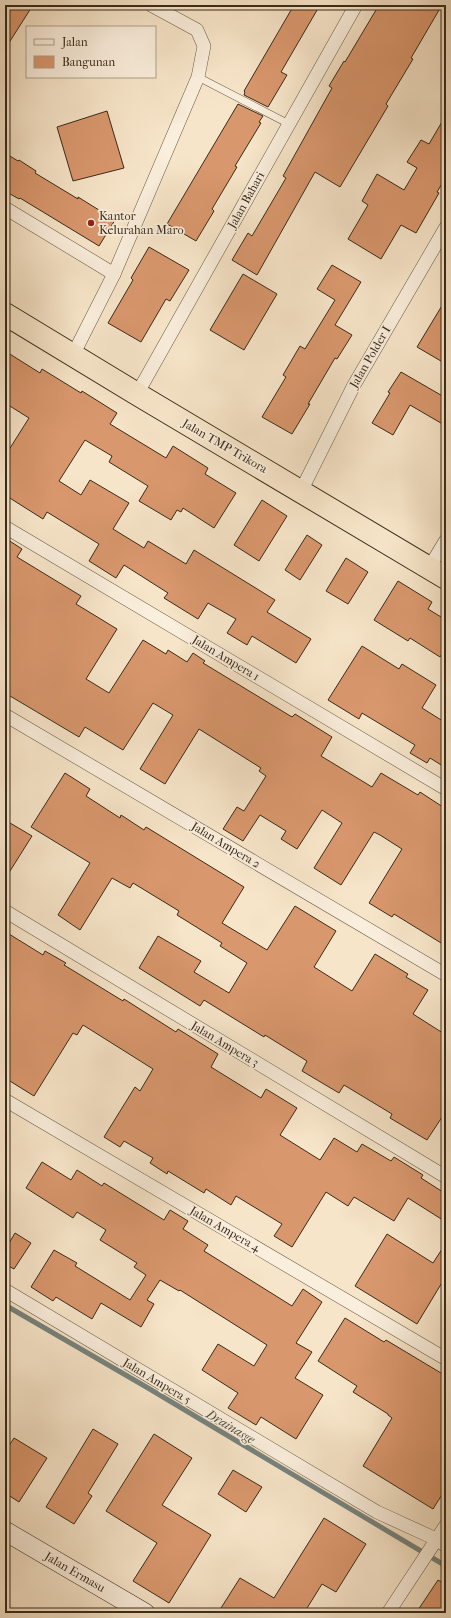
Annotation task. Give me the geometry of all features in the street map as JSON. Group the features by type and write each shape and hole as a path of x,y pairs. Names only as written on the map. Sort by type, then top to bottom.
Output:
{"highway":[{"name":"Jalan TMP Trikora","path":"5,314 438,573"}],"street":[{"path":"73,355 114,274 198,77 204,46 197,30 151,5"},
{"name":"Jalan Bahari","path":"137,394 356,5"},
{"path":"5,208 114,274"},
{"name":"Jalan Polder I","path":"301,491 354,385 446,227"},
{"name":"Jalan Ampera 1","path":"5,527 446,789"},
{"path":"438,573 446,540"},
{"name":"Jalan Ampera 2","path":"5,715 446,975"},
{"name":"Jalan Ampera 3","path":"5,911 446,1177"},
{"name":"Jalan Ampera 4","path":"5,1100 446,1359"},
{"name":"Jalan Ampera 5","path":"5,1290 377,1512 441,1543"},
{"path":"388,1613 441,1543 446,1525"},
{"name":"Jalan Ermasu","path":"5,1530 145,1613"}],"lane":[{"path":"198,77 289,124"}],"building":[{"path":"5,5 33,5 5,49"},
{"path":"294,5 320,5 281,72 287,75 268,107 244,95 244,91"},
{"path":"379,5 442,5 411,58 413,59 386,104 388,106 340,187 315,172 257,275 232,260 248,233 252,236 286,178 283,176 332,88 329,86"},
{"path":"238,104 263,116 259,122 261,123 235,166 237,167 212,209 214,211 196,241 167,224"},
{"path":"107,111 124,168 73,181 57,127"},
{"path":"446,115 446,177 437,192 439,193 416,233 401,225 381,259 348,239 368,205 362,201 377,174 404,190 417,168 407,162 421,140 429,144"},
{"path":"5,153 36,171 35,173 115,220 99,246 20,198 19,199 5,191"},
{"path":"149,247 189,270 170,301 166,299 141,342 108,323 133,280 131,278"},
{"path":"332,265 361,282 335,325 352,335 337,359 335,358 292,434 262,417 286,377 283,375 300,346 305,349 335,300 317,289"},
{"path":"243,274 277,294 244,350 210,330"},
{"path":"446,299 446,364 417,347"},
{"path":"5,351 40,373 42,369 81,393 82,391 117,413 110,424 166,458 173,446 208,468 205,474 236,493 214,528 183,508 181,512 177,510 171,520 139,501 148,486 109,462 112,456 85,440 59,481 81,495 90,480 129,503 113,529 144,548 148,541 186,564 194,550 275,600 267,612 311,639 296,663 252,636 247,645 227,633 236,619 208,603 198,619 164,598 168,593 124,565 116,578 89,561 99,544 47,512 43,519 5,495 5,456 29,418 5,403"},
{"path":"401,372 446,398 446,426 410,405 393,435 372,423 390,393 388,392"},
{"path":"262,500 287,516 259,561 234,545"},
{"path":"307,535 322,545 300,580 285,570"},
{"path":"5,538 22,549 17,557 81,596 76,604 117,629 86,679 109,693 143,640 166,654 168,650 187,662 193,653 205,661 203,663 292,717 295,714 332,737 321,756 372,787 381,773 418,795 420,792 446,809 446,946 394,914 392,917 369,903 402,849 380,835 374,832 341,885 314,868 342,823 322,810 297,849 281,839 286,831 260,815 243,841 223,829 237,807 244,811 266,776 259,771 261,768 199,729 165,784 140,769 173,715 153,703 123,750 85,727 79,737 5,693"},
{"path":"346,558 368,572 348,604 326,591"},
{"path":"398,581 432,602 428,609 446,620 446,647 440,657 410,638 408,641 374,620"},
{"path":"362,646 399,669 402,664 436,685 422,708 446,723 446,768 430,758 427,763 410,753 415,745 362,713 359,719 328,700"},
{"path":"65,773 90,789 86,796 120,818 121,815 144,830 146,827 244,887 222,923 267,950 295,906 336,931 314,967 352,991 375,954 408,974 406,977 428,990 413,1014 446,1035 446,1111 427,1140 390,1118 392,1114 344,1085 339,1093 302,1071 307,1061 265,1035 264,1037 204,1000 200,1006 139,968 158,936 201,961 194,972 229,993 247,963 220,946 222,943 177,915 179,911 133,883 130,888 112,878 80,930 58,915 90,863 31,827"},
{"path":"5,820 32,836 5,879"},
{"path":"9,934 43,955 45,951 66,963 64,965 123,1001 124,999 176,1032 178,1029 218,1054 211,1067 261,1098 266,1089 297,1108 280,1135 320,1160 334,1138 357,1152 362,1144 391,1161 394,1157 423,1175 421,1178 446,1194 446,1222 408,1198 394,1221 354,1197 348,1206 326,1192 292,1247 274,1236 282,1224 236,1196 231,1205 206,1189 204,1193 168,1171 167,1174 150,1163 153,1158 124,1141 120,1147 104,1137 135,1087 140,1091 153,1069 83,1025 77,1035 73,1033 34,1096 5,1078 5,941"},
{"path":"42,1162 71,1180 77,1170 102,1186 104,1183 164,1220 170,1210 188,1221 183,1229 208,1245 204,1251 292,1306 303,1289 322,1302 296,1343 312,1352 295,1378 323,1395 296,1439 261,1417 256,1425 228,1408 238,1393 202,1370 218,1344 254,1366 267,1345 180,1290 179,1291 160,1280 147,1300 154,1304 141,1327 101,1303 92,1319 56,1297 53,1301 31,1287 54,1250 77,1263 75,1266 130,1300 146,1275 134,1267 137,1263 100,1240 106,1230 77,1212 73,1218 26,1188"},
{"path":"15,1233 31,1243 14,1269 5,1264 5,1250"},
{"path":"387,1234 433,1263 446,1243 446,1276 417,1324 355,1286"},
{"path":"345,1318 384,1342 386,1340 446,1376 446,1488 433,1509 363,1466 392,1418 353,1392 357,1386 318,1361"},
{"path":"93,1429 118,1444 88,1493 92,1496 74,1524 46,1507"},
{"path":"154,1434 192,1458 162,1505 211,1535 169,1603 133,1581 157,1543 106,1511"},
{"path":"14,1438 47,1458 19,1502 5,1493 5,1452"},
{"path":"233,1470 262,1487 246,1512 218,1494"},
{"path":"324,1518 366,1544 336,1592 322,1584 304,1613 230,1613 221,1608 240,1578 274,1598"},
{"path":"438,1580 446,1585 446,1613 416,1613"}],"waterway":[{"name":"Drainasge","path":"5,1305 148,1388 446,1566"}],"place":[{"name":"Kantor Kelurahan Maro","path":"91,223"}]}
